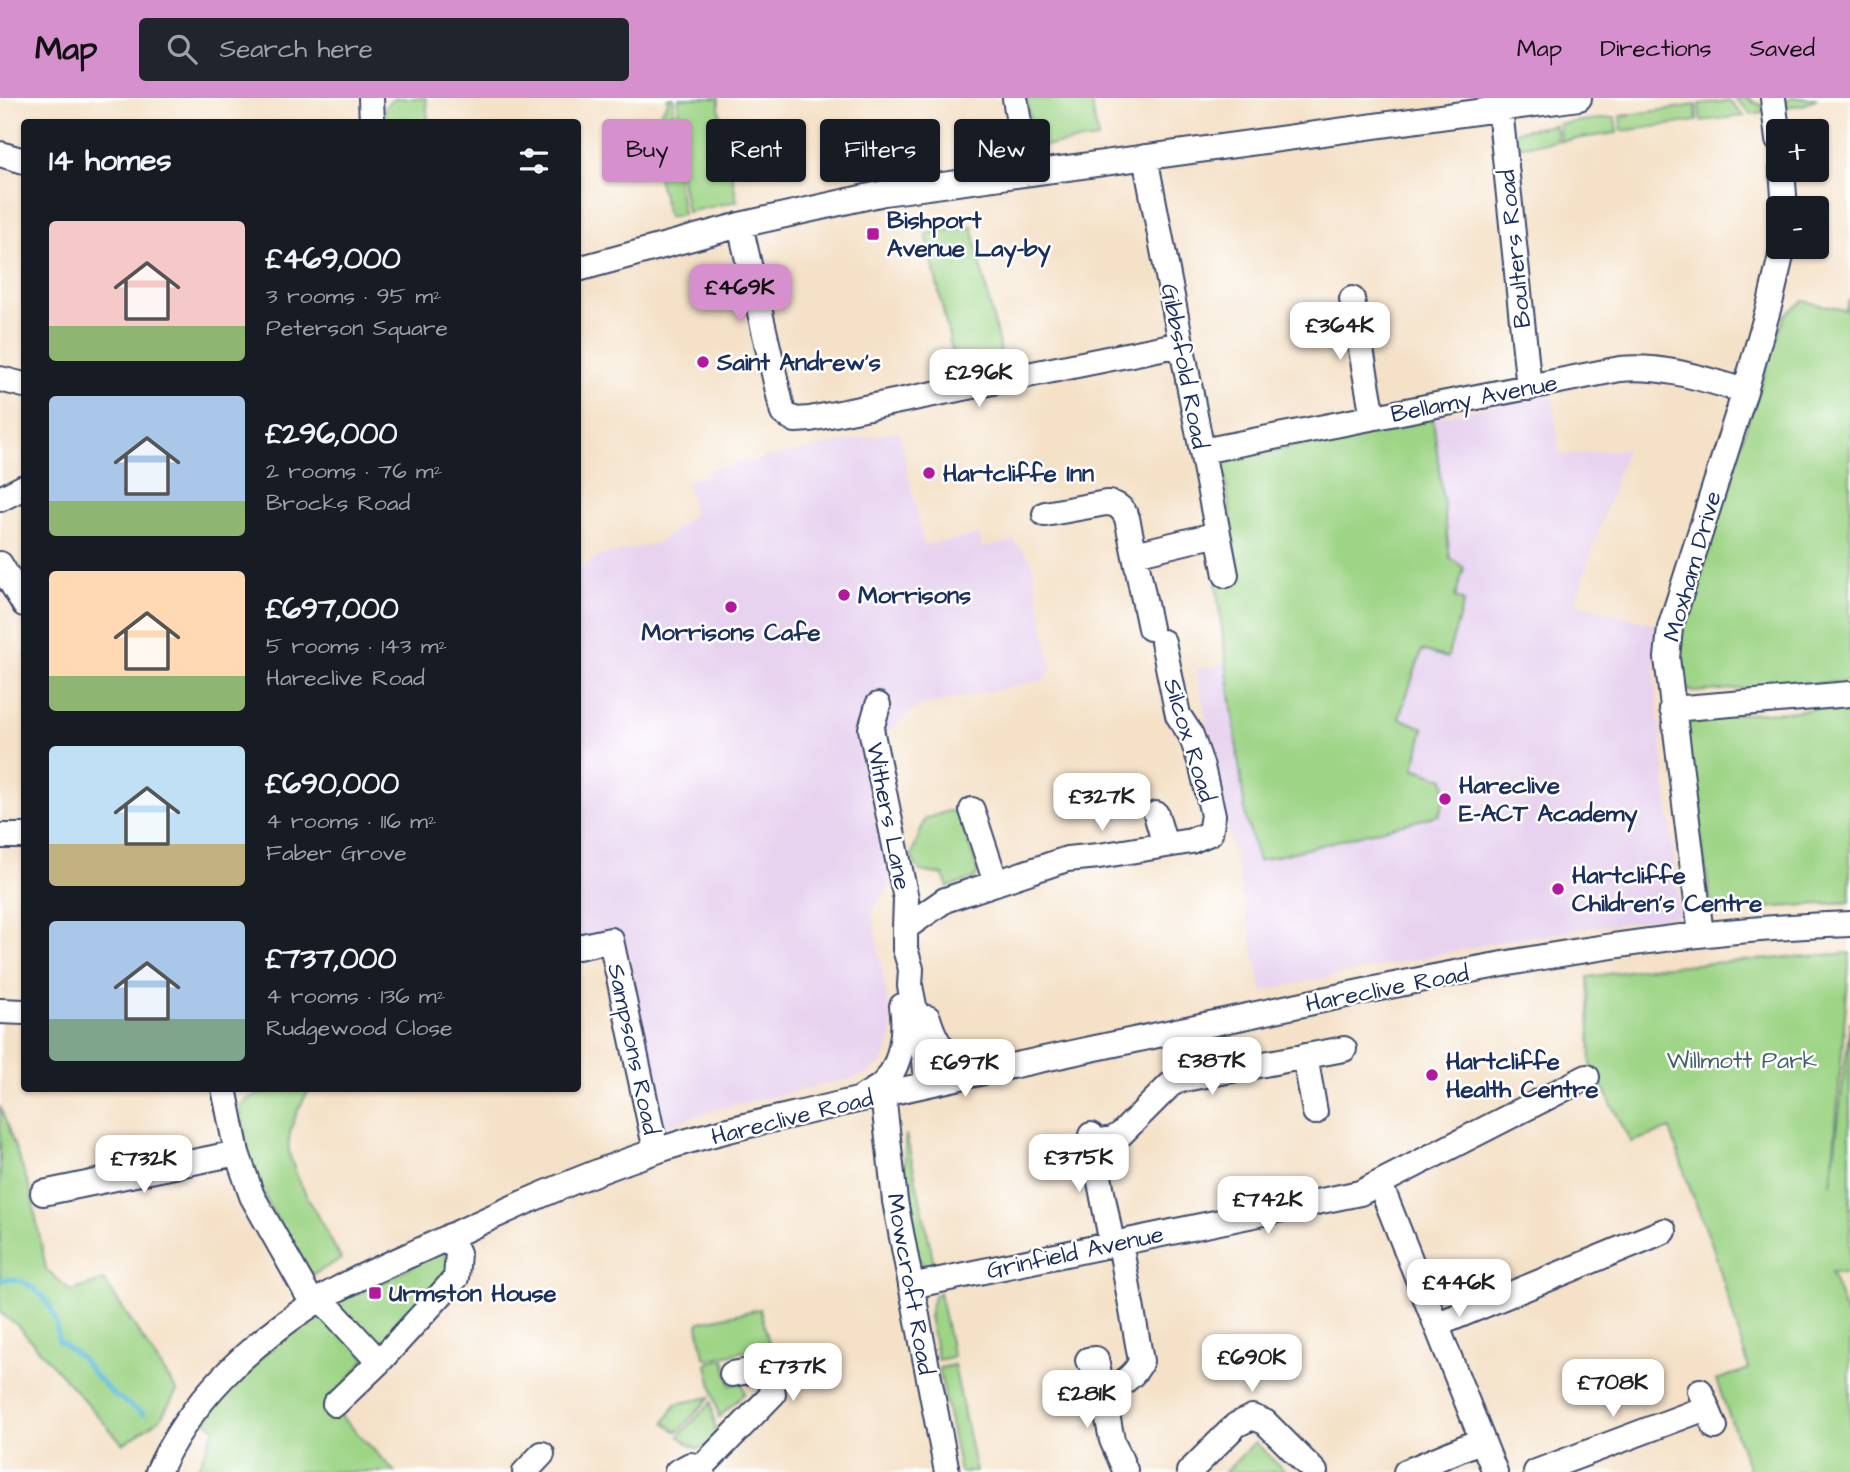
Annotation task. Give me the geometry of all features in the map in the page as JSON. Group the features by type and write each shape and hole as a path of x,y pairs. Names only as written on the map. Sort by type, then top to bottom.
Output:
{"street":[{"path":"371,98 372,119"},
{"path":"1014,98 1018,119"},
{"path":"1050,170 1578,98"},
{"path":"1773,98 1776,119"},
{"name":"Boulters Road","path":"1500,110 1528,388"},
{"path":"0,154 21,160"},
{"name":"Gibbsfold Road","path":"1145,157 1226,575"},
{"path":"581,268 740,225 884,193 963,182"},
{"path":"740,225 783,413 795,420 1181,344"},
{"name":"Moxham Drive","path":"1700,934 1667,658 1670,628 1745,391 1780,259"},
{"path":"1352,299 1373,417"},
{"name":"Bellamy Avenue","path":"1202,451 1603,372 1647,367 1684,373 1745,391"},
{"path":"0,379 21,383"},
{"path":"0,499 21,488"},
{"path":"1045,514 1099,504 1114,504 1122,509 1127,519 1135,554 1218,534"},
{"name":"Silcox Road","path":"907,949 939,903 1072,858 1165,845 1204,837 1210,833 1213,820 1202,767 1195,745 1177,712 1135,554"},
{"path":"0,565 21,599"},
{"path":"1672,709 1850,694"},
{"name":"Withers Lane","path":"878,705 871,729 906,899 907,949"},
{"path":"972,810 996,883"},
{"path":"1156,814 1165,845"},
{"path":"0,836 21,836"},
{"name":"Hareclive Road","path":"158,1472 189,1417 217,1383 262,1340 317,1302 549,1190 656,1151 857,1100 990,1070 1530,959 1700,934 1850,924"},
{"name":"Sampsons Road","path":"581,946 611,940 656,1151"},
{"path":"907,949 933,1036 944,1053 964,1063 990,1070"},
{"path":"907,949 909,986 925,1060 927,1084"},
{"path":"857,1100 884,1084 899,1057 905,1021 900,992 907,949"},
{"path":"0,1011 21,1012"},
{"path":"1102,1391 1123,1382 1138,1369 1141,1361 1092,1138 1113,1139 1121,1134 1170,1085 1179,1080 1344,1049"},
{"path":"1305,1056 1315,1112"},
{"name":"Grinfield Avenue","path":"911,1286 1360,1193 1587,1077"},
{"path":"226,1092 237,1153 252,1196 317,1302 379,1362"},
{"name":"Mowcroft Road","path":"883,1094 895,1201 947,1472"},
{"path":"55,1184 237,1153"},
{"path":"1380,1184 1495,1472"},
{"path":"1436,1325 1665,1235"},
{"path":"335,1404 379,1362 456,1278 458,1253 450,1236"},
{"path":"1088,1360 1096,1359 1112,1440 1125,1470"},
{"path":"693,1471 773,1394 768,1368 732,1374"},
{"path":"1536,1472 1707,1409"},
{"path":"1189,1472 1236,1425 1252,1417 1265,1422 1315,1472"},
{"path":"1406,1472 1482,1440"}],"shaded area":[{"name":"Hareclive E-ACT Academy","path":"1552,394 1560,455 1626,449 1575,603 1660,626 1654,650 1655,682 1680,915 1509,940 1262,991 1196,670 1227,663 1216,583 1239,579 1223,461"},
{"path":"899,431 924,545 979,535 982,548 1015,541 1031,560 1052,668 1044,680 919,706 884,735 862,741 890,885 872,912 892,1026 890,1042 882,1063 866,1075 722,1108 663,1126 637,1000 628,990 615,932 581,939 581,570 596,557 659,542 693,515 687,480 710,475 709,469"}],"green space":[{"path":"396,98 426,98 428,119 385,119 385,108"},
{"path":"667,98 674,98 673,119 656,119 668,102"},
{"path":"679,98 719,98 721,119 706,119 706,182 733,182 737,201 687,212 682,182 692,182 692,119 678,119"},
{"path":"1026,98 1091,98 1098,139 1050,145 1050,119 1030,119"},
{"path":"1734,98 1750,98 1763,106 1764,112 1752,114"},
{"path":"1789,98 1817,98 1803,105 1782,107"},
{"path":"1729,101 1744,116 1701,121 1699,104"},
{"path":"1696,105 1697,121 1622,131 1620,116"},
{"path":"1615,117 1617,133 1560,141 1559,124"},
{"path":"1555,125 1557,141 1513,147 1517,131"},
{"path":"659,182 678,182 683,214 668,217"},
{"path":"972,226 1004,367 958,377 926,234"},
{"path":"1850,299 1850,681 1694,692 1686,689 1679,665 1680,621 1785,314 1803,301 1845,310"},
{"path":"1433,418 1450,558 1464,568 1455,597 1464,601 1447,658 1422,650 1399,718 1424,728 1414,768 1444,779 1446,795 1439,815 1258,861 1246,819 1216,583 1239,579 1223,461"},
{"path":"1850,705 1850,902 1720,911 1711,903 1685,734 1688,722 1695,716 1786,712"},
{"path":"948,811 959,816 978,872 975,878 948,887 943,875 920,871 911,857 925,819"},
{"name":"Willmott Park","path":"1850,953 1831,1185 1850,1021 1850,1274 1831,1272 1850,1324 1850,1472 1750,1472 1716,1380 1749,1369 1713,1247 1670,1129 1631,1142 1591,1065 1588,977 1655,967"},
{"path":"308,1092 292,1126 289,1142 291,1161 341,1259 314,1274 310,1273 268,1204 248,1154 240,1107 248,1099 265,1093"},
{"path":"0,1106 30,1189 46,1269 71,1291 104,1280 177,1391 160,1419 123,1444 17,1325 0,1313"},
{"path":"906,1134 935,1268 923,1265 912,1240 905,1182"},
{"path":"439,1251 445,1253 452,1266 383,1342 375,1344 338,1310 340,1301 383,1282"},
{"path":"939,1292 953,1357 938,1360 929,1316 934,1296"},
{"path":"760,1309 769,1343 767,1346 709,1359 704,1357 698,1325 700,1322"},
{"path":"323,1312 366,1358 329,1404 395,1472 196,1472 215,1428 205,1421 217,1405 269,1350 315,1313"},
{"path":"724,1359 730,1385 742,1383 745,1393 719,1417 707,1365"},
{"path":"954,1365 976,1472 960,1472 939,1368"},
{"path":"710,1397 679,1431 675,1431 665,1422 676,1404"},
{"path":"711,1402 717,1439 706,1447 694,1447 679,1436"},
{"path":"1255,1442 1285,1472 1225,1472"}],"waterway":[{"path":"0,1280 9,1279 27,1284 41,1295 52,1311 59,1341 80,1357 114,1395 143,1414"}],"place":[{"name":"Bishport Avenue Lay-by","path":"873,234"},
{"name":"Saint Andrew's","path":"703,362"},
{"name":"Hartcliffe Inn","path":"929,473"},
{"name":"Morrisons","path":"844,595"},
{"name":"Morrisons Cafe","path":"731,607"},
{"name":"Hareclive E-ACT Academy","path":"1445,799"},
{"name":"Hartcliffe Children's Centre","path":"1558,889"},
{"name":"Hartcliffe Health Centre","path":"1432,1075"},
{"name":"Urmston House","path":"375,1293"}]}
